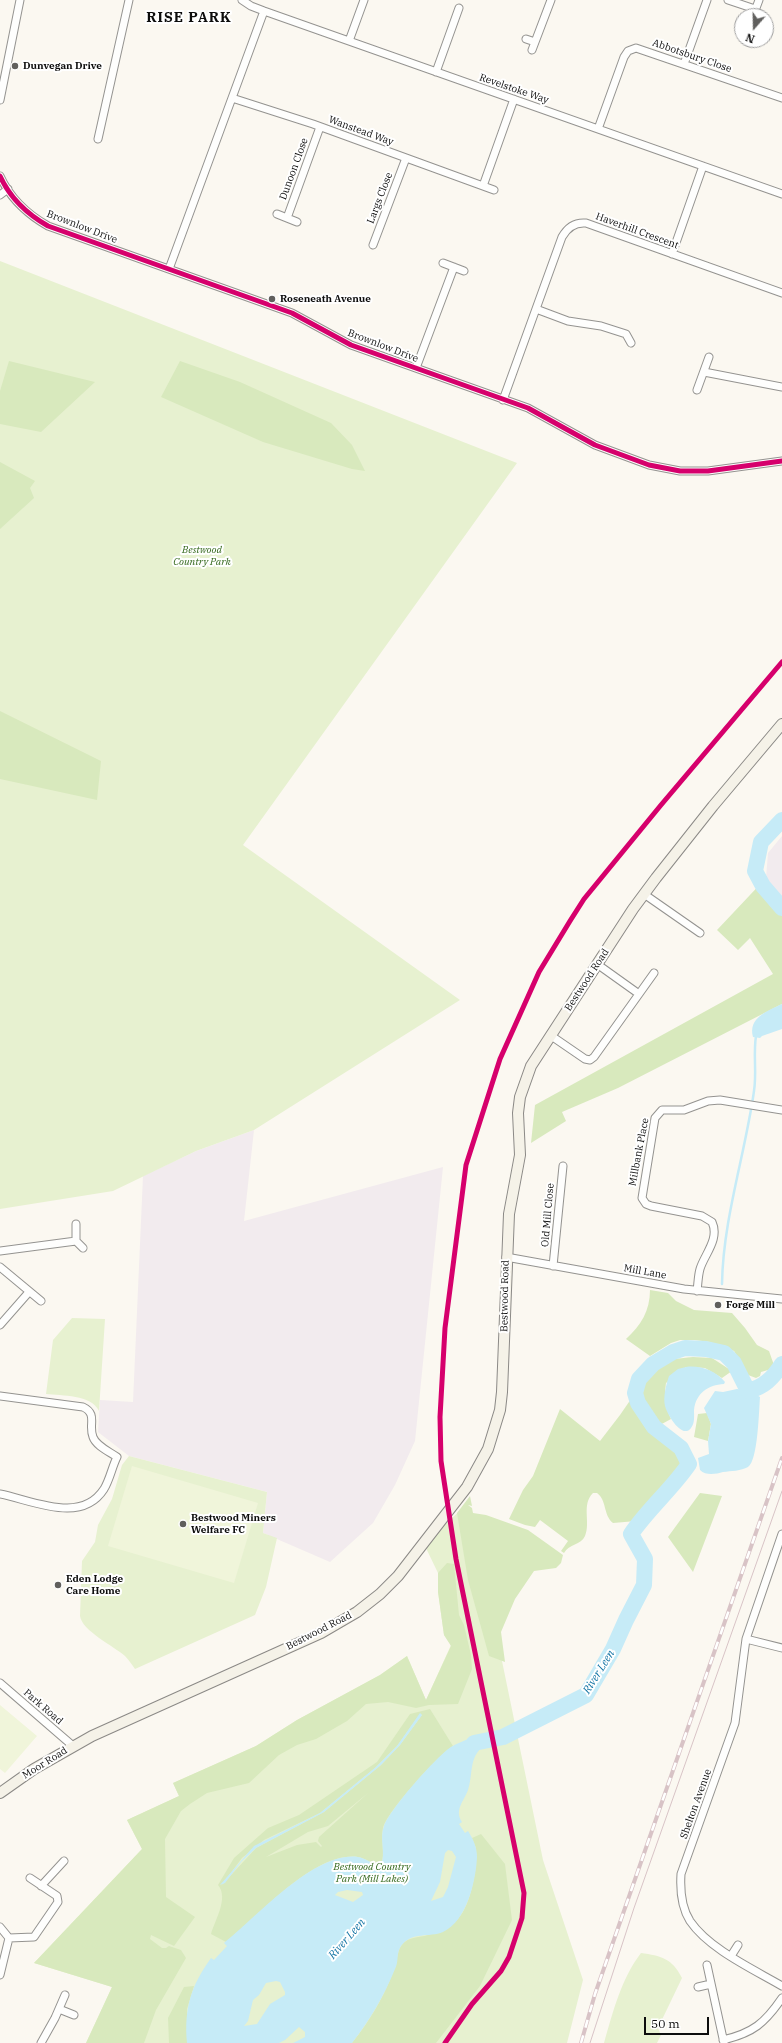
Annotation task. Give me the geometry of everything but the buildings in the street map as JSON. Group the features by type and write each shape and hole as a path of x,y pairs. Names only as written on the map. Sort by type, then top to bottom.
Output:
{"main road":[{"name":"Bestwood Road","path":"92,1736 339,1623 380,1594 398,1576 467,1487 479,1467 490,1443 500,1410 509,1214 520,1155 518,1113 520,1098 531,1066 644,894 713,806 782,724"},
{"name":"Moor Road","path":"0,1793 34,1769 92,1736"}],"street":[{"path":"0,100 20,0"},
{"path":"98,139 129,0"},
{"name":"Revelstoke Way","path":"242,0 251,6 264,11 782,194"},
{"path":"349,41 364,0"},
{"path":"532,50 551,0"},
{"path":"684,64 707,0"},
{"path":"728,0 744,8"},
{"path":"436,72 459,8"},
{"path":"169,269 264,11"},
{"path":"526,39 535,42"},
{"name":"Abbotsbury Close","path":"598,129 624,57 628,51 640,48 782,98"},
{"name":"Wanstead Way","path":"232,98 320,127 494,190"},
{"path":"483,186 514,99"},
{"name":"Dunoon Close","path":"287,218 320,127"},
{"name":"Largs Close","path":"373,245 406,158"},
{"path":"672,254 703,166"},
{"name":"Brownlow Drive","path":"0,176 8,190 26,211 48,226 292,313 351,344 542,415 595,445 668,469 708,472 782,461"},
{"path":"0,195 8,190"},
{"path":"277,214 297,222"},
{"name":"Haverhill Crescent","path":"503,400 562,237 573,226 586,224 782,293"},
{"path":"443,263 464,271"},
{"path":"416,368 454,267"},
{"path":"536,309 568,321 601,326 626,334 631,343"},
{"path":"697,390 709,357"},
{"path":"704,372 782,387"},
{"path":"644,894 700,933"},
{"path":"597,964 639,994"},
{"path":"550,1036 585,1059 590,1060 594,1057 654,973"},
{"name":"Millbank Place","path":"697,1291 700,1268 711,1248 714,1228 712,1222 702,1216 650,1206 646,1204 642,1198 655,1118 662,1110 684,1110 708,1101 720,1100 782,1110"},
{"name":"Old Mill Close","path":"553,1266 560,1168 569,1161"},
{"path":"76,1224 76,1241 82,1248"},
{"path":"0,1252 76,1241"},
{"name":"Mill Lane","path":"506,1257 697,1291 782,1300"},
{"path":"0,1267 41,1301"},
{"path":"0,1325 29,1292"},
{"path":"0,1396 83,1407 88,1409 92,1417 93,1437 96,1442 117,1457 104,1488 93,1501 83,1506 69,1508 50,1506 0,1494"},
{"name":"Shelton Avenue","path":"782,1534 746,1639 735,1723 681,1874 680,1890 683,1906 689,1920 698,1931 731,1956 782,1986"},
{"path":"746,1639 782,1648"},
{"name":"Park Road","path":"0,1683 73,1746"},
{"path":"41,1886 64,1861"},
{"path":"9,1938 34,1937 58,1902 57,1896 30,1878"},
{"path":"0,1927 9,1938"},
{"path":"0,1975 9,1938"},
{"path":"731,1956 738,1945"},
{"path":"707,1965 723,2042 752,2031 769,2018 782,1998"},
{"path":"698,1987 711,1984"},
{"path":"41,2043 65,1995"},
{"path":"59,2009 74,2015"}],"shaded area":[{"path":"782,836 782,899 766,878 768,853"},
{"path":"254,1130 244,1221 443,1167 415,1441 395,1485 373,1523 330,1562 263,1533 267,1492 129,1456 98,1432 100,1400 133,1402 143,1176 196,1151"}],"green space":[{"name":"Bestwood Country Park","path":"0,261 517,463 243,845 460,1000 254,1130 196,1151 113,1191 0,1209"},
{"path":"9,361 95,382 41,432 0,424 0,391"},
{"path":"180,361 240,382 331,423 352,445 365,471 352,469 263,442 161,397"},
{"path":"0,462 35,481 30,488 34,498 0,529"},
{"path":"0,711 101,761 97,800 0,779"},
{"path":"766,878 782,899 782,1004 618,1088 562,1112 566,1121 531,1143 535,1105 773,974 750,938 738,950 717,930"},
{"path":"650,1290 668,1293 676,1301 694,1310 732,1313 757,1345 769,1351 775,1368 761,1372 760,1376 756,1378 748,1375 734,1351 710,1342 694,1340 680,1340 671,1343 650,1356 626,1339 644,1317 650,1298"},
{"path":"72,1318 105,1319 99,1411 90,1401 76,1397 46,1394 53,1340"},
{"path":"693,1357 712,1358 732,1371 722,1378 705,1368 686,1367 666,1383 665,1393 667,1410 671,1419 660,1425 651,1412 641,1404 640,1397 643,1383 652,1371 663,1363 673,1359"},
{"path":"631,1399 634,1404 646,1414 660,1434 677,1445 685,1461 679,1473 636,1521 613,1523 608,1516 600,1496 597,1493 593,1493 589,1498 587,1508 587,1531 585,1536 581,1541 566,1550 564,1553 561,1551 568,1541 540,1520 535,1527 509,1519 523,1490 533,1476 560,1409 600,1441"},
{"path":"707,1413 711,1424 708,1441 694,1437 698,1414"},
{"path":"129,1456 267,1492 263,1533 277,1538 266,1587 255,1615 135,1669 125,1656 92,1633 82,1622 80,1616 82,1561 95,1542 98,1525 112,1499 122,1465"},
{"name":"Bestwood Miners Welfare FC","path":"132,1466 258,1503 234,1583 108,1546"},
{"path":"700,1493 722,1496 693,1572 668,1537"},
{"path":"470,1496 472,1506 468,1505 472,1508 473,1513 486,1515 528,1530 563,1555 561,1563 556,1568 534,1571 515,1599 501,1632 505,1662 489,1656 468,1580 457,1513"},
{"name":"Bestwood Country Park (Mill Lakes)","path":"466,1505 482,1564 543,1860 583,1980 567,2043 86,2043 112,1987 34,1963 142,1849 127,1820 179,1796 173,1783 256,1746 297,1720 380,1675 407,1656 426,1700 451,1645 444,1635 438,1592 438,1573 424,1544"},
{"path":"447,1563 454,1564 459,1615 464,1625 471,1655 472,1669 458,1704 429,1705 416,1708 388,1702 366,1704 347,1721 316,1739 297,1745 279,1755 249,1783 207,1793 181,1811 165,1839 166,1897 195,1917 174,1946 151,1935 150,1939 162,1948 169,1946 181,1950 186,1958 156,2010 144,2043 86,2043 112,1987 34,1963 142,1849 127,1820 179,1796 173,1783 256,1746 297,1720 380,1675 407,1656 426,1700 451,1646 444,1635 438,1592 438,1573"},
{"path":"0,1705 37,1736 5,1773 0,1769"},
{"path":"430,1709 453,1746 436,1760 414,1784 387,1820 382,1833 383,1856 381,1865 378,1866 366,1859 358,1857 341,1858 323,1864 288,1888 226,1942 211,1934 222,1903 221,1890 218,1885 234,1858 268,1828 299,1815 377,1762 410,1714","holes":["420,1714 422,1715 400,1745 381,1765 324,1812 256,1848 221,1886 242,1858 264,1840 320,1813 376,1767 397,1746","368,1793 319,1837 318,1841 322,1846 321,1847 316,1842 297,1845 266,1857 308,1832 328,1826"]},
{"path":"481,1834 505,1864 512,1920 480,1986 436,2043 352,2043 364,2027 384,1993 401,1946 407,1940 428,1935 442,1929 455,1921 465,1908 472,1888 476,1867 476,1847 472,1838"},
{"path":"641,1953 654,1955 670,1962 682,1978 658,2028 661,2035 657,2043 604,2043 614,2008 623,1985"},
{"path":"194,1986 187,2009 187,2043 169,2043 168,2018 184,1987"}],"water":[{"path":"782,1004 782,1029 760,1038 753,1037 752,1030 756,1020 760,1016"},
{"path":"686,1367 702,1368 717,1375 725,1382 724,1384 708,1388 700,1395 695,1404 693,1424 687,1431 683,1431 672,1420 665,1406 664,1399 669,1376 678,1369"},
{"path":"737,1389 752,1392 760,1397 756,1445 751,1463 748,1467 739,1470 714,1474 702,1472 700,1470 698,1458 709,1454 708,1441 711,1424 704,1408 715,1391 723,1392"},
{"path":"420,1713 422,1715 400,1745 381,1765 324,1812 256,1848 241,1862 225,1883 220,1885 254,1846 320,1813 376,1767 397,1746"},
{"path":"488,1734 492,1746 481,1748 477,1753 473,1763 470,1784 459,1810 462,1822 459,1824 465,1833 468,1831 472,1837 477,1853 475,1877 469,1899 464,1910 451,1927 438,1934 410,1938 405,1941 401,1946 396,1966 386,1989 371,2017 352,2043 293,2043 305,2037 305,2032 299,2027 285,2040 279,2043 187,2043 186,2030 190,1998 198,1978 211,1958 214,1960 227,1946 224,1943 286,1888 323,1864 341,1858 358,1857 366,1859 378,1866 381,1865 383,1856 382,1835 384,1826 404,1796 435,1761 451,1747","holes":["448,1850 452,1851 456,1857 448,1887 443,1897 431,1901 440,1882 445,1853","347,1890 362,1892 363,1895 353,1902 335,1895 338,1892","276,1981 280,1982 285,1995 270,2004 257,2024 244,2026 248,2021 253,2000 259,1995 266,1983"]}],"waterway":[{"name":"River Leen","path":"782,820 761,842 755,871 763,886 782,908"},
{"path":"722,1284 726,1235 754,1091 756,1036"},
{"name":"River Leen","path":"472,1746 474,1743 503,1737 586,1695 613,1649 644,1585 645,1559 631,1534 689,1464 681,1448 654,1427 638,1403 635,1393 639,1379 653,1364 673,1352 685,1348 706,1349 724,1353 734,1363 748,1391 759,1387 768,1381 782,1364"}],"tram line":[{"path":"590,2043 634,1908 782,1491"}],"railway":[{"path":"581,2043 595,1994 782,1458"}],"cycle path":[{"path":"0,176 4,184 20,205 48,226 292,313 351,345 528,408 595,445 649,465 680,471 708,471 782,461"},
{"path":"445,2043 472,2004 501,1971 509,1957 522,1918 524,1893 456,1559 441,1461 440,1417 445,1328 466,1165 500,1059 539,972 570,921 584,899 782,662"}],"place":[{"name":"Dunvegan Drive","path":"15,66"},
{"name":"Roseneath Avenue","path":"272,299"},
{"name":"Forge Mill","path":"718,1305"},
{"name":"Bestwood Miners Welfare FC","path":"183,1524"},
{"name":"Eden Lodge Care Home","path":"58,1585"}],"district":[{"name":"RISE PARK","path":"189,18"}]}
